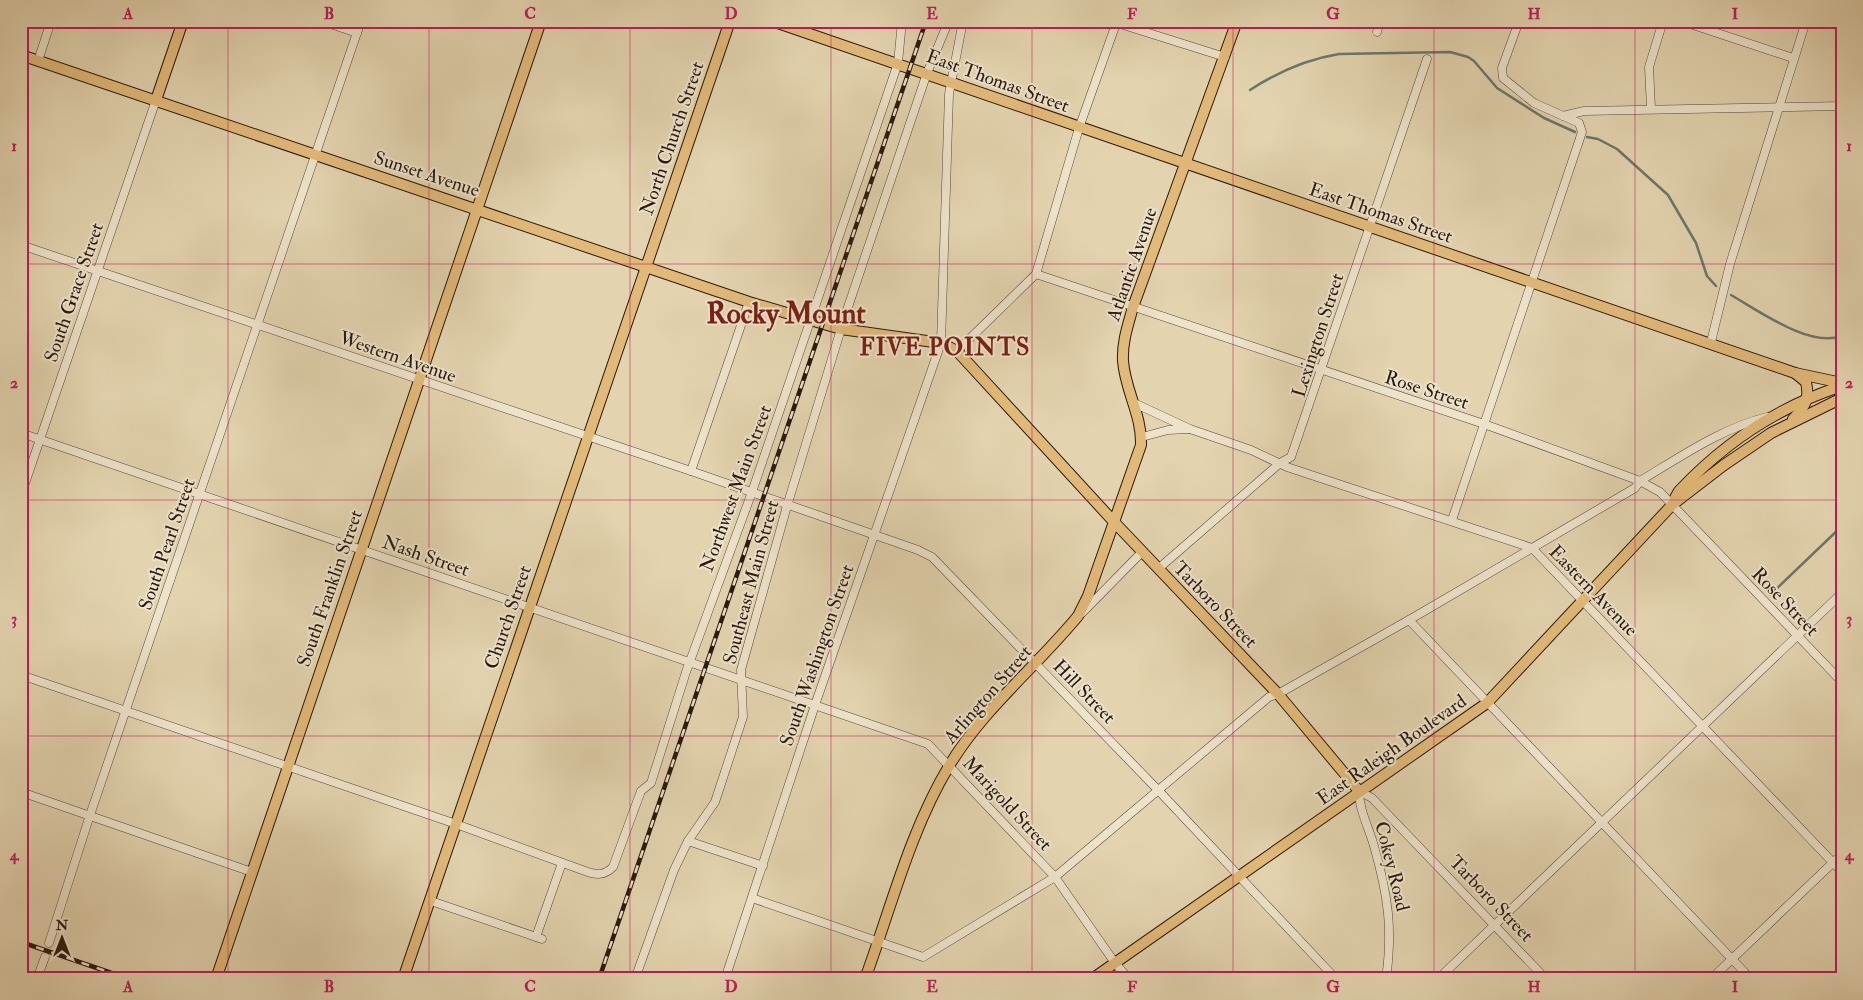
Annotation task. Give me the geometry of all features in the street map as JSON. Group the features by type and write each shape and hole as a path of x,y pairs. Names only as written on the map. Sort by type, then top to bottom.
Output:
{"main road":[{"path":"156,100 183,21"},
{"name":"South Franklin Street","path":"216,979 541,21"},
{"name":"North Church Street","path":"645,266 730,21"},
{"name":"East Thomas Street","path":"772,21 910,67 1185,164 1711,342 1794,373 1842,384"},
{"name":"Atlantic Avenue","path":"1115,523 1142,437 1123,362 1124,340 1133,307 1237,21"},
{"name":"Sunset Avenue","path":"21,55 478,208 749,302 822,324"},
{"name":"Church Street","path":"404,979 645,266"},
{"name":"Tarboro Street","path":"822,324 941,343 957,351 1142,552 1278,694 1359,791"},
{"path":"1788,424 1802,410 1808,398 1806,382 1794,373"},
{"name":"East Raleigh Boulevard","path":"1672,505 1679,491 1711,458 1745,432 1772,415 1842,384"},
{"name":"East Raleigh Boulevard","path":"1092,979 1487,703 1582,599 1672,505 1743,451 1788,424 1842,398"},
{"name":"Arlington Street","path":"865,979 914,841 950,765 978,726 1078,616 1088,596 1115,523"}],"street":[{"path":"38,61 51,21"},
{"path":"322,21 357,33"},
{"name":"South Pearl Street","path":"49,943 90,815 361,21"},
{"name":"Northwest Main Street","path":"21,675 456,824 562,864 599,875 613,867 641,791 651,782 690,663 811,321 898,63 902,21"},
{"path":"1377,32 1380,21"},
{"path":"1452,520 1582,132 1579,123 1534,103 1503,78 1502,68 1519,21"},
{"path":"1651,108 1650,67 1663,21"},
{"path":"1681,21 1793,58"},
{"path":"1711,342 1730,264 1806,21"},
{"path":"1827,21 1842,25"},
{"name":"Southeast Main Street","path":"635,979 674,870 688,841 715,802 743,717 741,670 787,506 841,328 927,73 947,25 954,22 963,23"},
{"path":"957,351 1036,274 1080,128 1117,22 1225,57"},
{"name":"South Washington Street","path":"725,979 815,705 941,343 950,81 963,23"},
{"name":"Lexington Street","path":"1158,569 1280,463 1293,454 1427,58"},
{"name":"South Grace Street","path":"21,495 156,100"},
{"path":"1564,116 1584,111 1651,108 1842,106"},
{"name":"Western Avenue","path":"21,245 764,497"},
{"name":"Rose Street","path":"1036,274 1322,372 1484,424 1650,485 1672,505 1842,682"},
{"path":"691,471 749,302"},
{"name":"Eastern Avenue","path":"1134,403 1190,429 1251,450 1280,463 1532,548 1842,872"},
{"path":"752,898 923,957 1055,877 1269,697 1278,694 1410,620 1635,488 1640,481 1738,427 1772,415"},
{"path":"1142,437 1168,430 1190,429"},
{"name":"Nash Street","path":"21,433 706,669"},
{"name":"Hill Street","path":"764,497 875,535 932,557 1158,790 1336,979"},
{"path":"1078,616 1142,552"},
{"path":"1438,979 1842,593"},
{"path":"1410,620 1751,979"},
{"name":"Marigold Street","path":"706,669 928,744 1055,877 1115,963 1129,979"},
{"name":"Tarboro Street","path":"1359,791 1372,798 1546,979"},
{"name":"Cokey Road","path":"1359,791 1359,805 1370,830 1387,897 1391,934 1386,979"},
{"path":"21,792 252,872"},
{"path":"688,841 762,866"},
{"path":"1711,979 1842,854"},
{"path":"430,901 539,938 562,864"},
{"path":"37,979 45,957"},
{"path":"1115,963 1121,979"}],"waterway":[{"path":"1250,90 1293,68 1327,56 1339,54 1450,52 1468,57 1474,61 1497,88 1544,118 1575,132"},
{"path":"1587,137 1598,139 1617,149 1668,195 1696,243 1707,276 1716,286"},
{"path":"1731,295 1800,333 1815,337 1829,338 1842,336"},
{"path":"1770,595 1842,526"}],"railway":[{"path":"599,979 926,21"},
{"path":"21,942 129,979"}],"district":[{"name":"Rocky Mount","path":"786,313"},
{"name":"FIVE POINTS","path":"945,347"}]}
